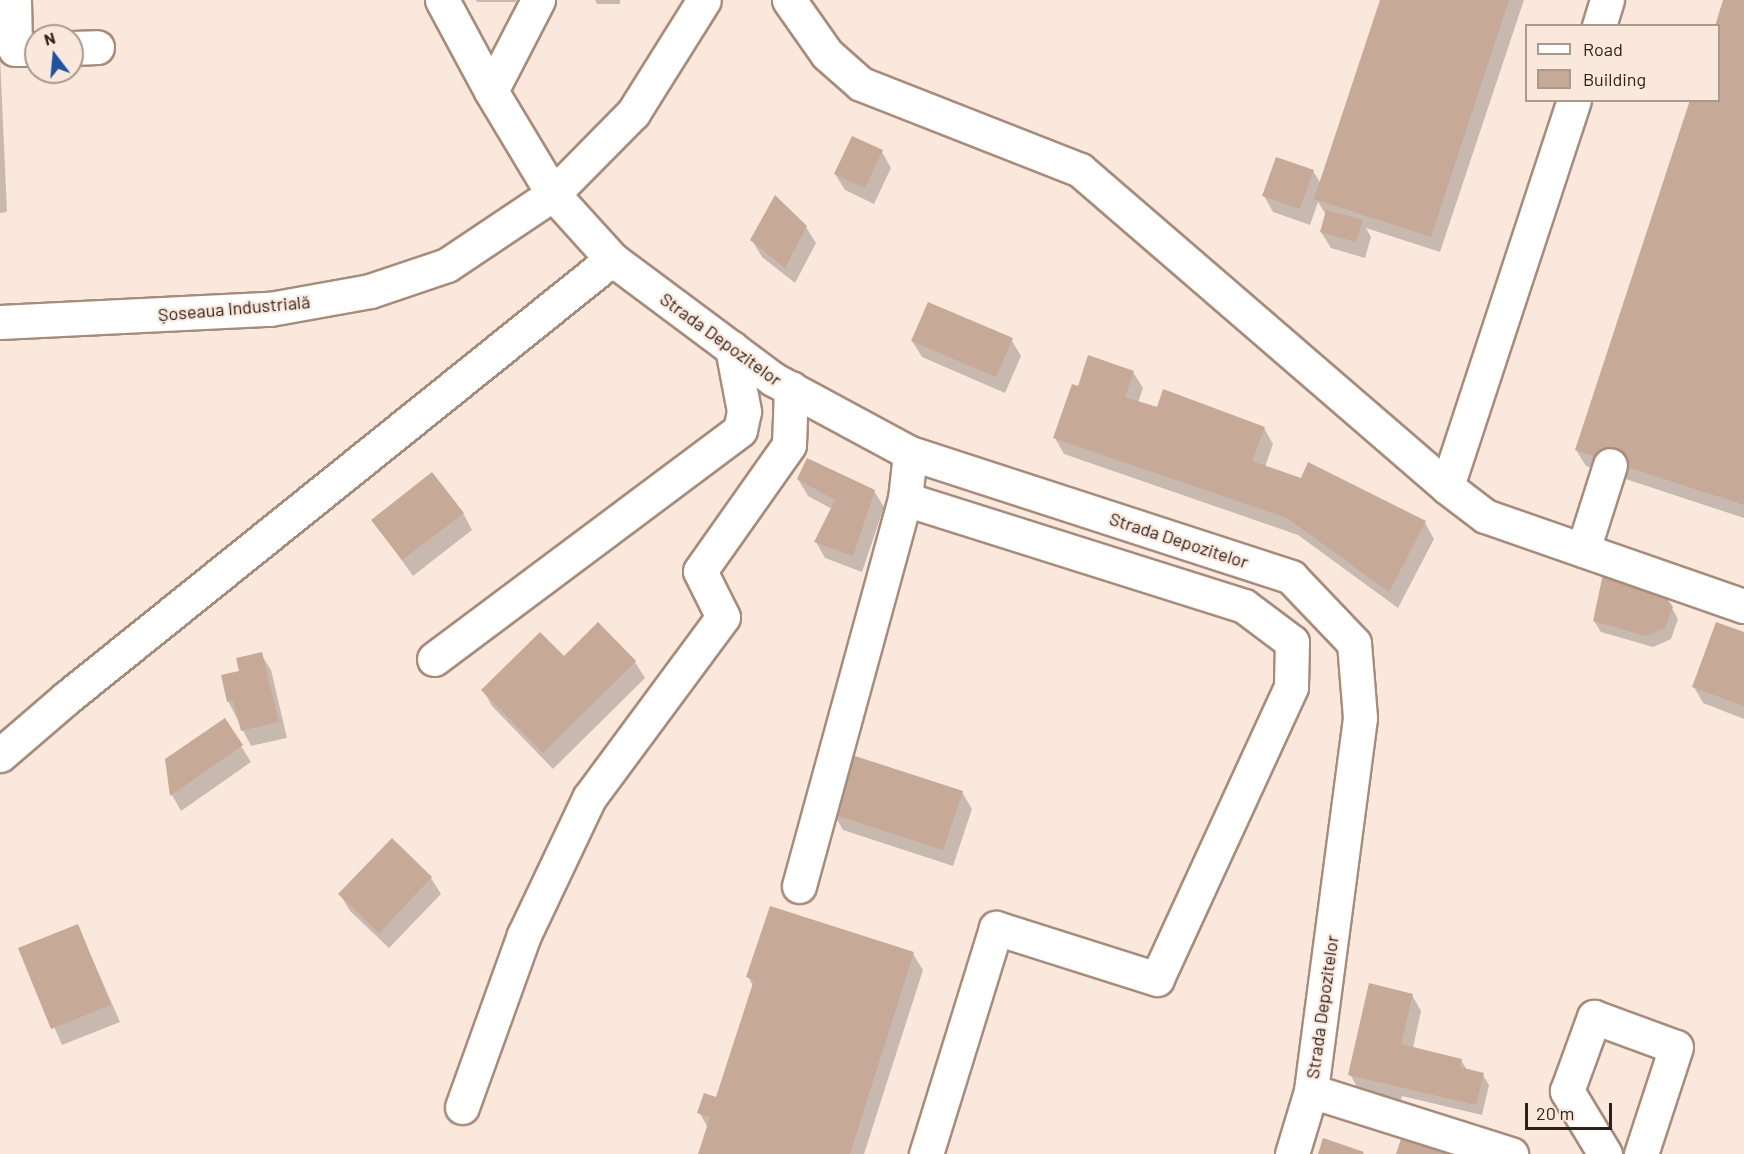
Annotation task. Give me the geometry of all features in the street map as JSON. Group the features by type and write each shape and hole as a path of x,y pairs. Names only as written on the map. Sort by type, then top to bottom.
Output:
{"street":[{"path":"14,0 15,49 24,49"},
{"name":"Strada Depozitelor","path":"442,0 491,91 553,194 612,259 732,348 791,388 910,453 1291,577 1354,643 1360,718 1311,1091 1292,1154"},
{"path":"491,91 538,0"},
{"name":"Șoseaua Industrială","path":"0,322 270,309 370,291 447,265 553,194 633,113 704,0"},
{"path":"789,0 827,54 861,84 1080,170 1447,487 1485,516 1744,606"},
{"path":"1600,24 1607,0"},
{"path":"1447,487 1573,102"},
{"path":"0,755 64,699 612,259"},
{"path":"434,660 740,430 744,411 732,348"},
{"path":"462,1107 524,935 589,798 723,617 700,571 789,446 791,388"},
{"path":"799,886 905,499 910,453"},
{"path":"1582,550 1610,465"},
{"path":"905,499 1244,606 1292,642 1291,687 1157,979 996,928 926,1154"},
{"path":"1605,1154 1567,1091 1594,1017 1676,1047 1641,1154"},
{"path":"1311,1091 1511,1154"}],"building":[{"path":"1380,0 1509,0 1431,237 1314,199"},
{"path":"1723,0 1744,0 1744,505 1575,450 1689,102 1720,102 1720,24 1716,24"},
{"path":"852,136 883,150 865,188 834,174"},
{"path":"1276,157 1314,170 1300,209 1262,196"},
{"path":"775,195 807,226 785,268 750,240"},
{"path":"1326,210 1363,220 1356,242 1320,232"},
{"path":"928,302 1013,338 996,377 911,341"},
{"path":"1088,355 1134,371 1125,397 1157,407 1163,389 1265,427 1252,461 1301,478 1308,462 1426,521 1389,592 1287,518 1053,438 1072,384 1078,386"},
{"path":"807,458 875,490 853,556 814,542 835,500 797,479"},
{"path":"432,472 464,513 402,560 371,520"},
{"path":"1603,574 1662,592 1673,607 1665,628 1646,636 1593,621"},
{"path":"598,622 636,661 543,753 481,690 540,632 564,656"},
{"path":"1716,622 1744,632 1744,706 1692,687"},
{"path":"262,652 279,722 241,731 233,700 227,702 221,675 239,671 236,658"},
{"path":"225,718 243,745 170,796 165,759"},
{"path":"852,755 963,791 943,850 832,814"},
{"path":"392,838 432,877 379,933 338,894"},
{"path":"770,906 914,952 850,1154 698,1154 710,1117 697,1113 704,1093 716,1097 754,980 746,977"},
{"path":"78,924 111,1005 51,1029 18,948"},
{"path":"1369,983 1413,994 1401,1044 1462,1059 1460,1067 1484,1073 1476,1105 1348,1075"},
{"path":"1402,1136 1452,1154 1396,1154"},
{"path":"1323,1138 1364,1152 1363,1154 1318,1154"}]}
